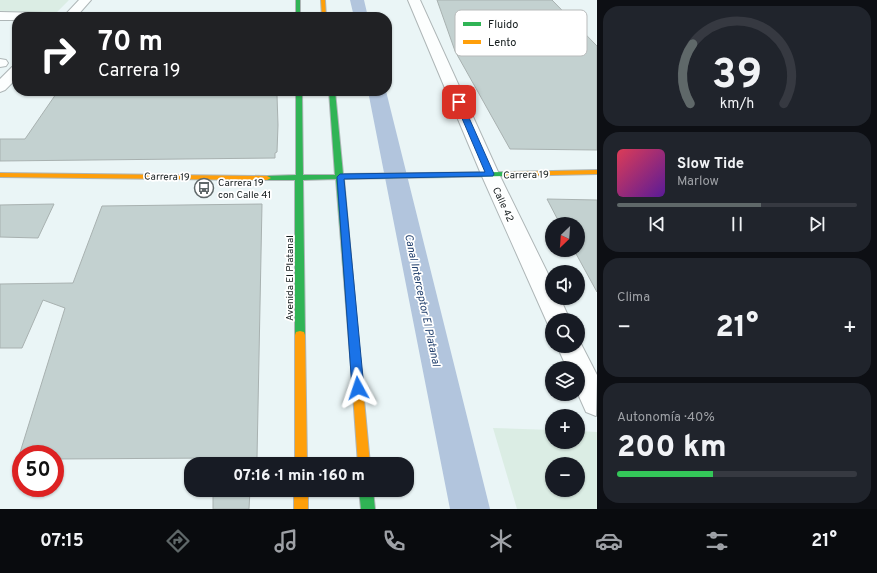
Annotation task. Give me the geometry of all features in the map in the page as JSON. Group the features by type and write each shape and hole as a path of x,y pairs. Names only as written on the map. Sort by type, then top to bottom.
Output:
{"main road":[{"path":"298,0 298,12"},
{"path":"323,0 324,12"},
{"name":"Avenida El Platanal","path":"299,96 301,457"},
{"path":"332,96 363,457"},
{"name":"Carrera 19","path":"0,174 300,178 597,172"},
{"path":"301,497 301,509"},
{"path":"367,497 368,509"}],"street":[{"path":"74,12 85,0"},
{"name":"Calle 42","path":"414,0 490,174 555,313"},
{"path":"0,16 12,16"},
{"path":"0,87 12,75"},
{"path":"573,353 596,403"}],"shaded area":[{"path":"0,0 69,0 57,12 12,12 12,14 0,14"},
{"path":"493,428 545,430 545,449 585,449 585,431 597,432 597,509 517,509"}],"building":[{"path":"437,0 552,0 562,10 455,10 455,51"},
{"path":"587,36 597,46 597,150 510,149 458,56 587,56"},
{"path":"55,96 277,96 278,125 277,152 275,153 275,158 0,161 0,139 25,139"},
{"path":"547,199 597,200 597,292 585,270 585,265 582,265 578,257 585,257 585,217 556,217"},
{"path":"54,204 38,238 0,237 0,205"},
{"path":"262,204 257,457 64,459 64,445 22,445 65,308 43,300 22,348 0,348 0,284 73,283 102,206"},
{"path":"213,497 250,497 249,509 213,509"}],"waterway":[{"name":"Canal Interceptor El Platanal","path":"357,0 360,12"},
{"name":"Canal Interceptor El Platanal","path":"378,96 470,509"}],"traffic: fast":[{"path":"298,0 298,12"},
{"path":"299,96 300,335"},
{"path":"332,96 356,367"},
{"path":"267,178 507,174"},
{"path":"367,497 368,509"}],"traffic: slow":[{"path":"323,0 324,12"},
{"path":"507,174 597,172"},
{"path":"0,175 267,178"},
{"path":"300,335 301,457"},
{"path":"356,367 363,457"},
{"path":"301,497 301,509"}],"place":[{"name":"Carrera 19 con Calle 41","path":"204,188"}],"route":[{"path":"358,388 340,177 490,174 459,102"}]}
